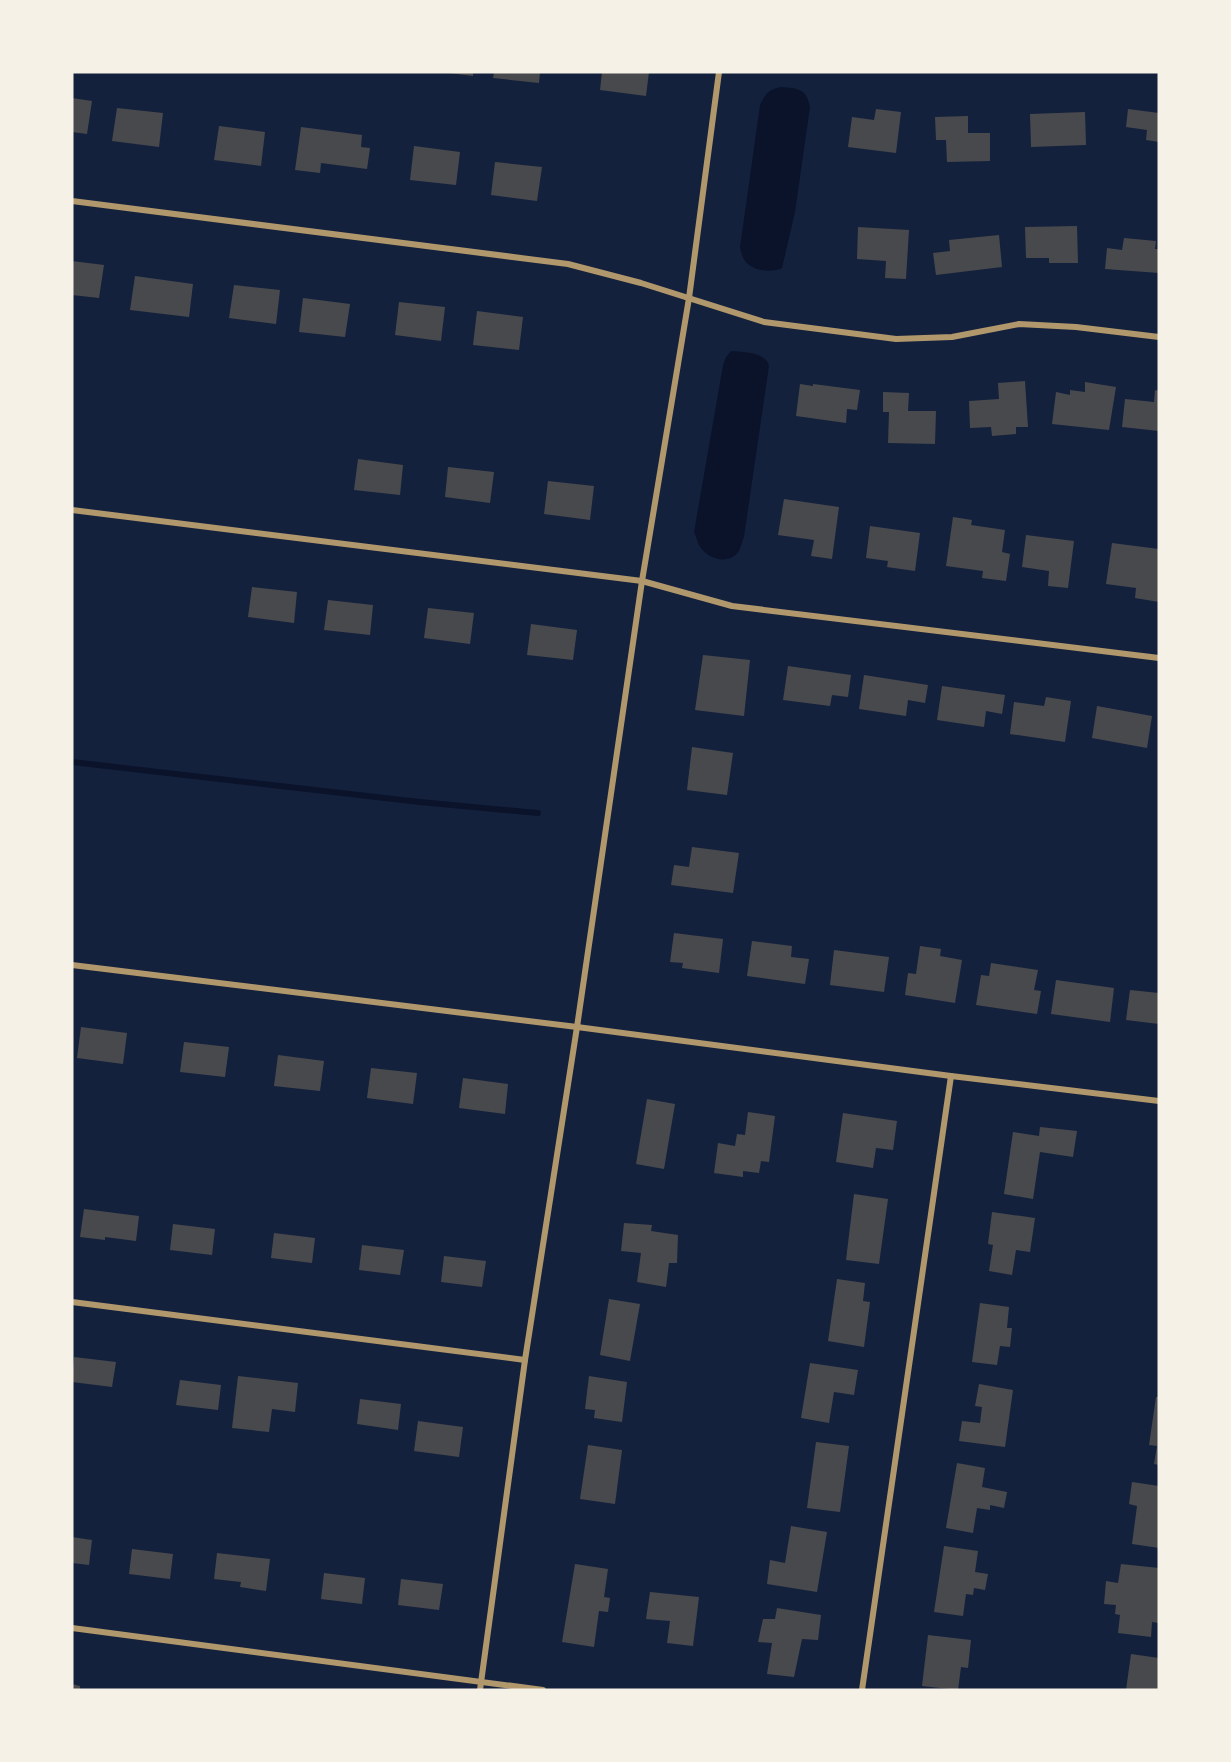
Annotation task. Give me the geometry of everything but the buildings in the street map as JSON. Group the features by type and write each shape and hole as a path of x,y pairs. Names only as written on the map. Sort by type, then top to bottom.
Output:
{"street":[{"path":"480,1690 525,1360 577,1027 642,581 689,298 719,72"},
{"path":"72,201 568,264 641,283 764,322 896,339 952,337 1019,324 1076,327 1159,337"},
{"path":"72,510 642,581 732,606 1159,658"},
{"path":"72,965 1159,1101"},
{"path":"862,1690 951,1076"},
{"path":"72,1302 525,1360"},
{"path":"72,1628 543,1690"}],"water":[{"path":"781,87 792,88 804,93 810,107 795,212 782,268 768,271 748,264 743,258 740,247 760,105 768,93"},
{"path":"731,351 759,355 767,361 769,366 744,537 735,556 718,559 702,550 694,532 723,365"}],"waterway":[{"path":"72,762 420,802 538,813"}]}
